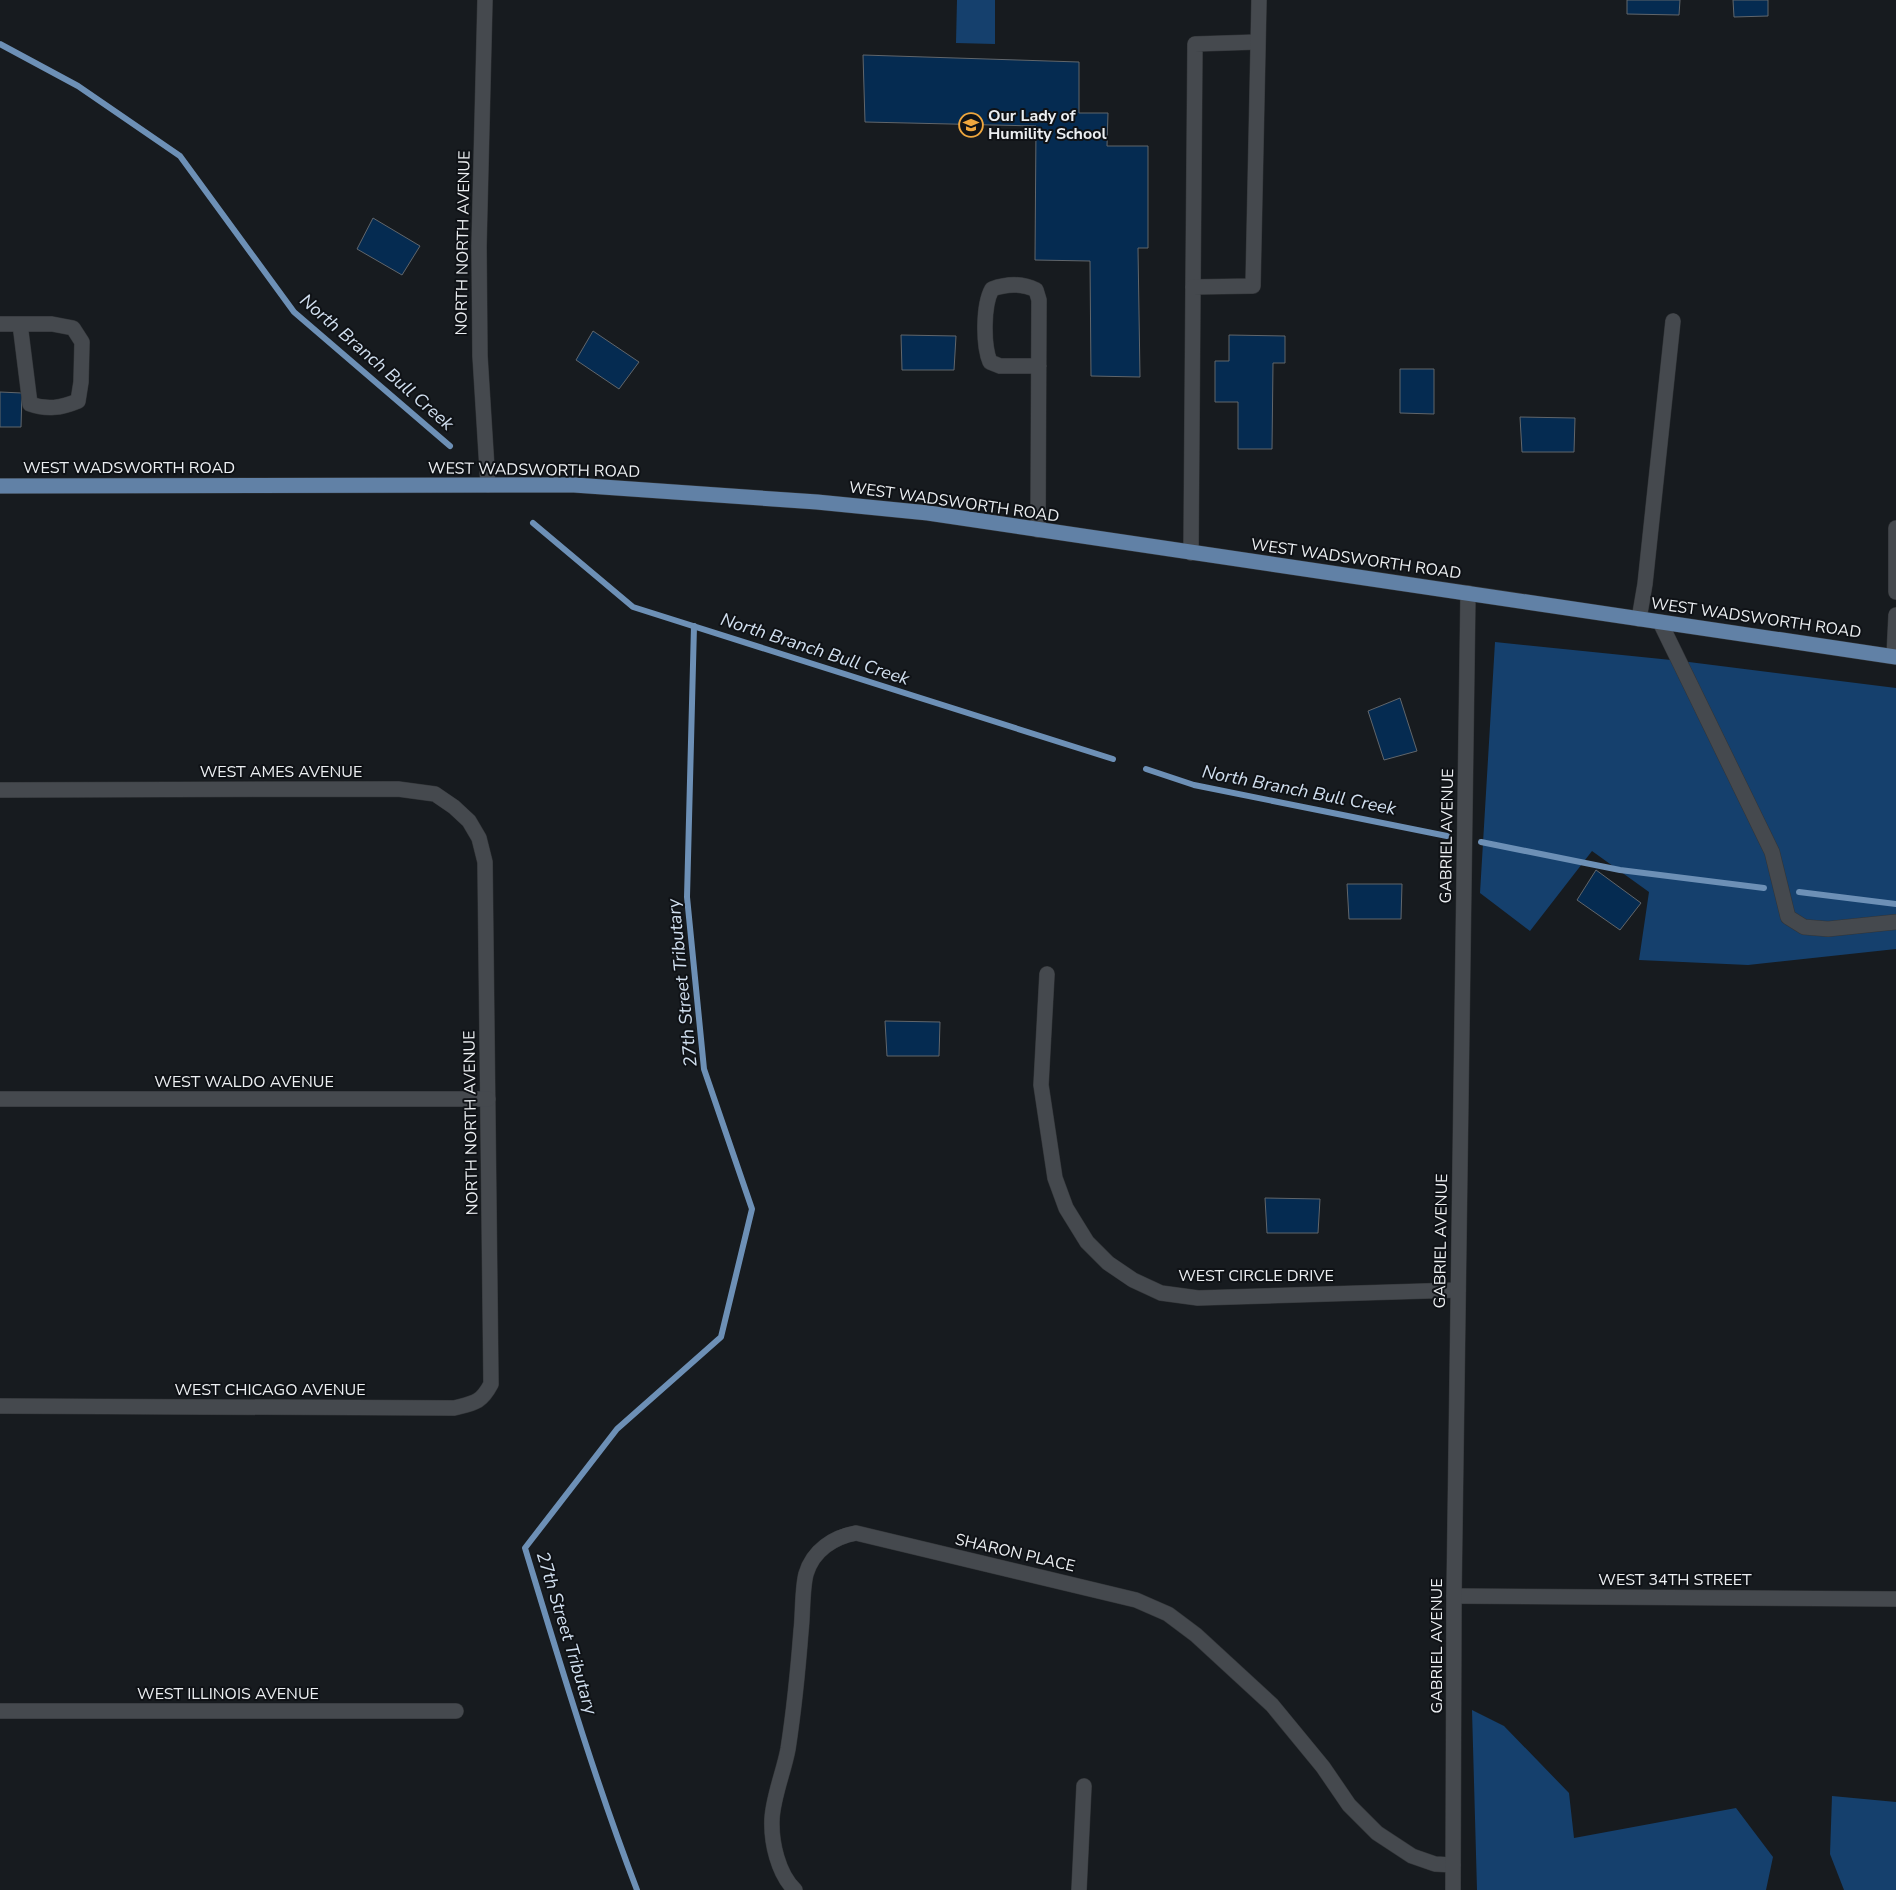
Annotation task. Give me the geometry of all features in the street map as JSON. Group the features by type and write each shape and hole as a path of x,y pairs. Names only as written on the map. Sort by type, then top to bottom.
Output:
{"main road":[{"name":"WEST WADSWORTH ROAD","path":"0,486 574,485 817,502 928,514 1895,656"}],"street":[{"name":"NORTH NORTH AVENUE","path":"484,0 479,237 480,346 488,485"},
{"path":"1192,287 1253,286 1259,0"},
{"path":"1191,552 1195,44 1257,42"},
{"path":"1038,530 1039,366 1039,300 1036,290 1027,286 1002,285 992,289 987,299 986,352 990,362 1000,366 1039,366"},
{"path":"1639,619 1673,321"},
{"path":"0,324 20,324 52,324 73,328 82,342 81,382 78,401 65,406 44,409 30,404 20,324"},
{"path":"1896,528 1896,592"},
{"name":"GABRIEL AVENUE","path":"1454,1890 1454,1596 1468,593"},
{"path":"1895,656 1896,615"},
{"path":"1660,622 1772,852 1788,917 1804,927 1828,928 1896,922"},
{"name":"WEST AMES AVENUE","path":"0,790 398,789 435,794 454,807 469,821 479,838 485,862 486,901"},
{"name":"NORTH NORTH AVENUE","path":"486,901 491,1345"},
{"name":"WEST CIRCLE DRIVE","path":"1048,974 1041,1085 1055,1178 1066,1208 1087,1242 1108,1263 1133,1280 1161,1293 1198,1298 1458,1290"},
{"name":"WEST WALDO AVENUE","path":"0,1099 488,1099"},
{"name":"WEST CHICAGO AVENUE","path":"0,1406 454,1408 474,1403 485,1395 491,1384 491,1345"},
{"name":"SHARON PLACE","path":"795,1890 780,1868 773,1840 772,1819 788,1750 806,1574 815,1557 827,1544 843,1535 856,1533 1136,1600 1168,1614 1196,1635 1272,1705 1323,1767 1349,1805 1377,1833 1412,1856 1435,1864 1453,1865"},
{"name":"WEST 34TH STREET","path":"1454,1596 1896,1599"},
{"name":"WEST ILLINOIS AVENUE","path":"0,1711 456,1711"},
{"path":"1079,1890 1084,1786"}],"shaded area":[{"path":"957,0 995,0 995,44 956,43"},
{"path":"1495,642 1681,661 1896,688 1896,949 1748,965 1639,960 1649,892 1592,851 1530,931 1480,893"},
{"path":"1472,1710 1504,1726 1569,1793 1574,1838 1736,1808 1773,1857 1766,1890 1477,1890"},
{"path":"1832,1796 1896,1802 1896,1890 1844,1890 1830,1854"}],"building":[{"path":"1627,0 1680,0 1679,15 1627,14"},
{"path":"1733,0 1768,0 1768,16 1734,17"},
{"path":"863,55 1079,62 1079,113 1108,113 1107,146 1148,146 1148,248 1138,248 1140,377 1091,376 1090,261 1035,260 1036,126 865,122"},
{"path":"373,218 420,246 402,275 357,249"},
{"path":"593,331 639,362 619,389 576,360"},
{"path":"901,335 956,336 954,370 902,370"},
{"path":"1229,335 1285,336 1285,363 1273,363 1272,449 1238,449 1238,402 1215,402 1215,361 1229,361"},
{"path":"1400,369 1434,369 1434,414 1400,413"},
{"path":"0,392 22,393 21,427 0,427"},
{"path":"1520,417 1575,418 1574,452 1522,452"},
{"path":"1400,698 1417,751 1384,760 1368,711"},
{"path":"1596,870 1641,903 1620,930 1577,900"},
{"path":"1347,884 1402,884 1401,919 1349,919"},
{"path":"885,1021 940,1022 939,1056 887,1056"},
{"path":"1265,1198 1320,1199 1318,1233 1267,1233"}],"waterway":[{"name":"North Branch Bull Creek","path":"0,44 78,86 180,156 294,312 450,446"},
{"name":"North Branch Bull Creek","path":"533,523 633,607 1113,759"},
{"name":"27th Street Tributary","path":"637,1890 592,1763 525,1548 617,1429 721,1337 752,1209 704,1069 687,897 694,626"},
{"name":"North Branch Bull Creek","path":"1146,769 1194,785 1447,836"},
{"name":"North Branch Bull Creek","path":"1481,842 1620,870 1764,888"},
{"name":"North Branch Bull Creek","path":"1799,892 1896,904"}],"place":[{"name":"Our Lady of Humility School","path":"971,125"}]}
